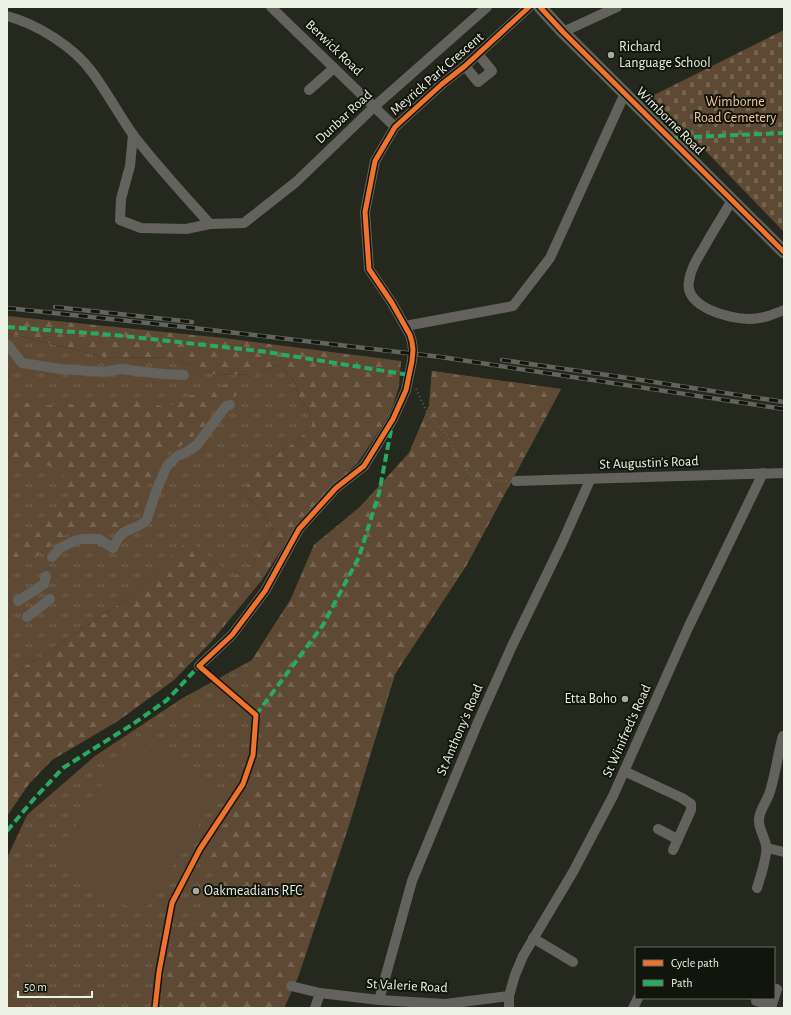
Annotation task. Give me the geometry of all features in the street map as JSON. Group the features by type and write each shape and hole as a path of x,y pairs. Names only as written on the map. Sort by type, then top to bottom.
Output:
{"main road":[{"name":"Wimborne Road","path":"540,7 563,32 784,252"}],"street":[{"name":"Berwick Road","path":"271,7 395,126"},
{"name":"Dunbar Road","path":"133,135 130,166 121,199 120,220 141,228 186,229 210,224 244,223 296,182 375,106 487,7"},
{"name":"Meyrick Park Crescent","path":"199,666 232,635 265,591 299,529 336,488 364,466 400,405 410,375 413,350 410,335 370,269 365,212 375,161 395,126 442,84 465,66 529,7"},
{"path":"563,32 617,7"},
{"path":"7,16 44,32 67,46 92,71 118,114 133,135 162,172 210,224"},
{"path":"465,66 478,82 492,71 478,54"},
{"path":"309,90 334,68"},
{"path":"405,326 513,306 550,258 625,93"},
{"path":"732,200 693,267 688,282 691,294 704,308 725,316 748,319 768,317 784,310"},
{"path":"8,345 22,363 61,369 104,372 120,369 184,375"},
{"path":"52,557 60,548 82,539 99,539 112,548 122,534 144,523 147,519 159,483 167,466 177,456 186,453 197,445 226,406 230,405"},
{"name":"St Winifred's Road","path":"509,996 520,962 573,872 613,796 688,628 763,473"},
{"name":"St Augustin's Road","path":"516,481 590,480 784,473"},
{"name":"St Anthony's Road","path":"379,1000 412,881 478,722 590,480"},
{"path":"18,601 44,584 46,576"},
{"path":"28,617 50,599"},
{"path":"757,888 767,848 759,825 759,819 771,788 783,736"},
{"path":"624,771 682,798 691,804 691,810 673,850"},
{"path":"658,829 677,839"},
{"path":"767,848 784,852"},
{"path":"533,938 573,962"},
{"name":"St Valerie Road","path":"291,986 320,993 379,1000 399,1005 445,1004 509,996"},
{"path":"775,995 777,989"},
{"path":"314,1008 320,993"},
{"path":"509,996 510,1008"},
{"path":"633,1008 638,999"},
{"path":"756,1002 772,1005 774,999"}],"path":[{"path":"410,375 429,417 447,435 459,461 475,479 516,481"}],"green space":[{"name":"Wimborne Road Cemetery","path":"784,30 784,232 693,138 648,98"},
{"path":"7,316 224,338 401,361 399,386 393,406 385,422 359,461 300,520 262,580 211,642 174,680 118,721 52,760 29,784 7,816 7,678 127,599 189,540 217,563 231,580 254,561 273,529 259,507 246,495 248,482 268,458 298,441 312,425 307,407 299,398 295,382 278,364 254,375 212,374 175,358 104,357 7,334"},
{"path":"7,334 104,357 175,358 212,374 254,375 278,364 295,382 299,398 307,407 312,425 298,441 268,458 246,495 259,507 273,529 254,561 231,581 217,563 189,541 127,599 7,678"},
{"path":"432,371 561,389 466,566 395,674 348,828 298,977 284,1008 7,1008 7,858 27,815 95,756 181,699 252,660 291,599 314,545 360,507 409,453 429,406"},
{"path":"432,371 561,389 466,566 395,674 348,828 298,977 284,1008 160,1008 166,963 178,917 199,925 226,878 202,861 257,776 260,736 252,660 291,599 314,545 360,507 409,453 429,406"},
{"path":"235,378 236,394 231,400 222,405 214,413 202,430 156,464 137,509 124,530 72,530 30,562 7,561 7,551 62,509 70,494 61,470 41,463 25,469 7,468 7,396 37,406 74,404 101,397 143,401 164,407 176,404 190,395 211,394"},
{"path":"134,734 221,790 142,915 54,861"}],"railway":[{"path":"55,307 192,322"},
{"path":"7,308 441,357 784,409"},
{"path":"502,360 784,402"}],"marked path":[{"path":"670,138 784,133"},
{"path":"7,327 114,335 260,351 410,375"},
{"path":"256,715 323,625 359,557 379,493 392,425"},
{"path":"7,831 63,768 133,724 167,700 199,666"}],"cycle path":[{"path":"155,1008 159,972 172,903 200,849 243,784 253,755 256,715 199,666 232,635 265,591 299,529 336,488 364,466 393,419 406,390 413,350 410,335 392,303 369,269 365,212 375,161 395,127 442,84 465,66 529,7"},
{"path":"540,7 563,32 784,252"}],"place":[{"name":"Richard Language School","path":"611,55"},
{"name":"Etta Boho","path":"625,699"},
{"name":"Oakmeadians RFC","path":"196,891"}]}
